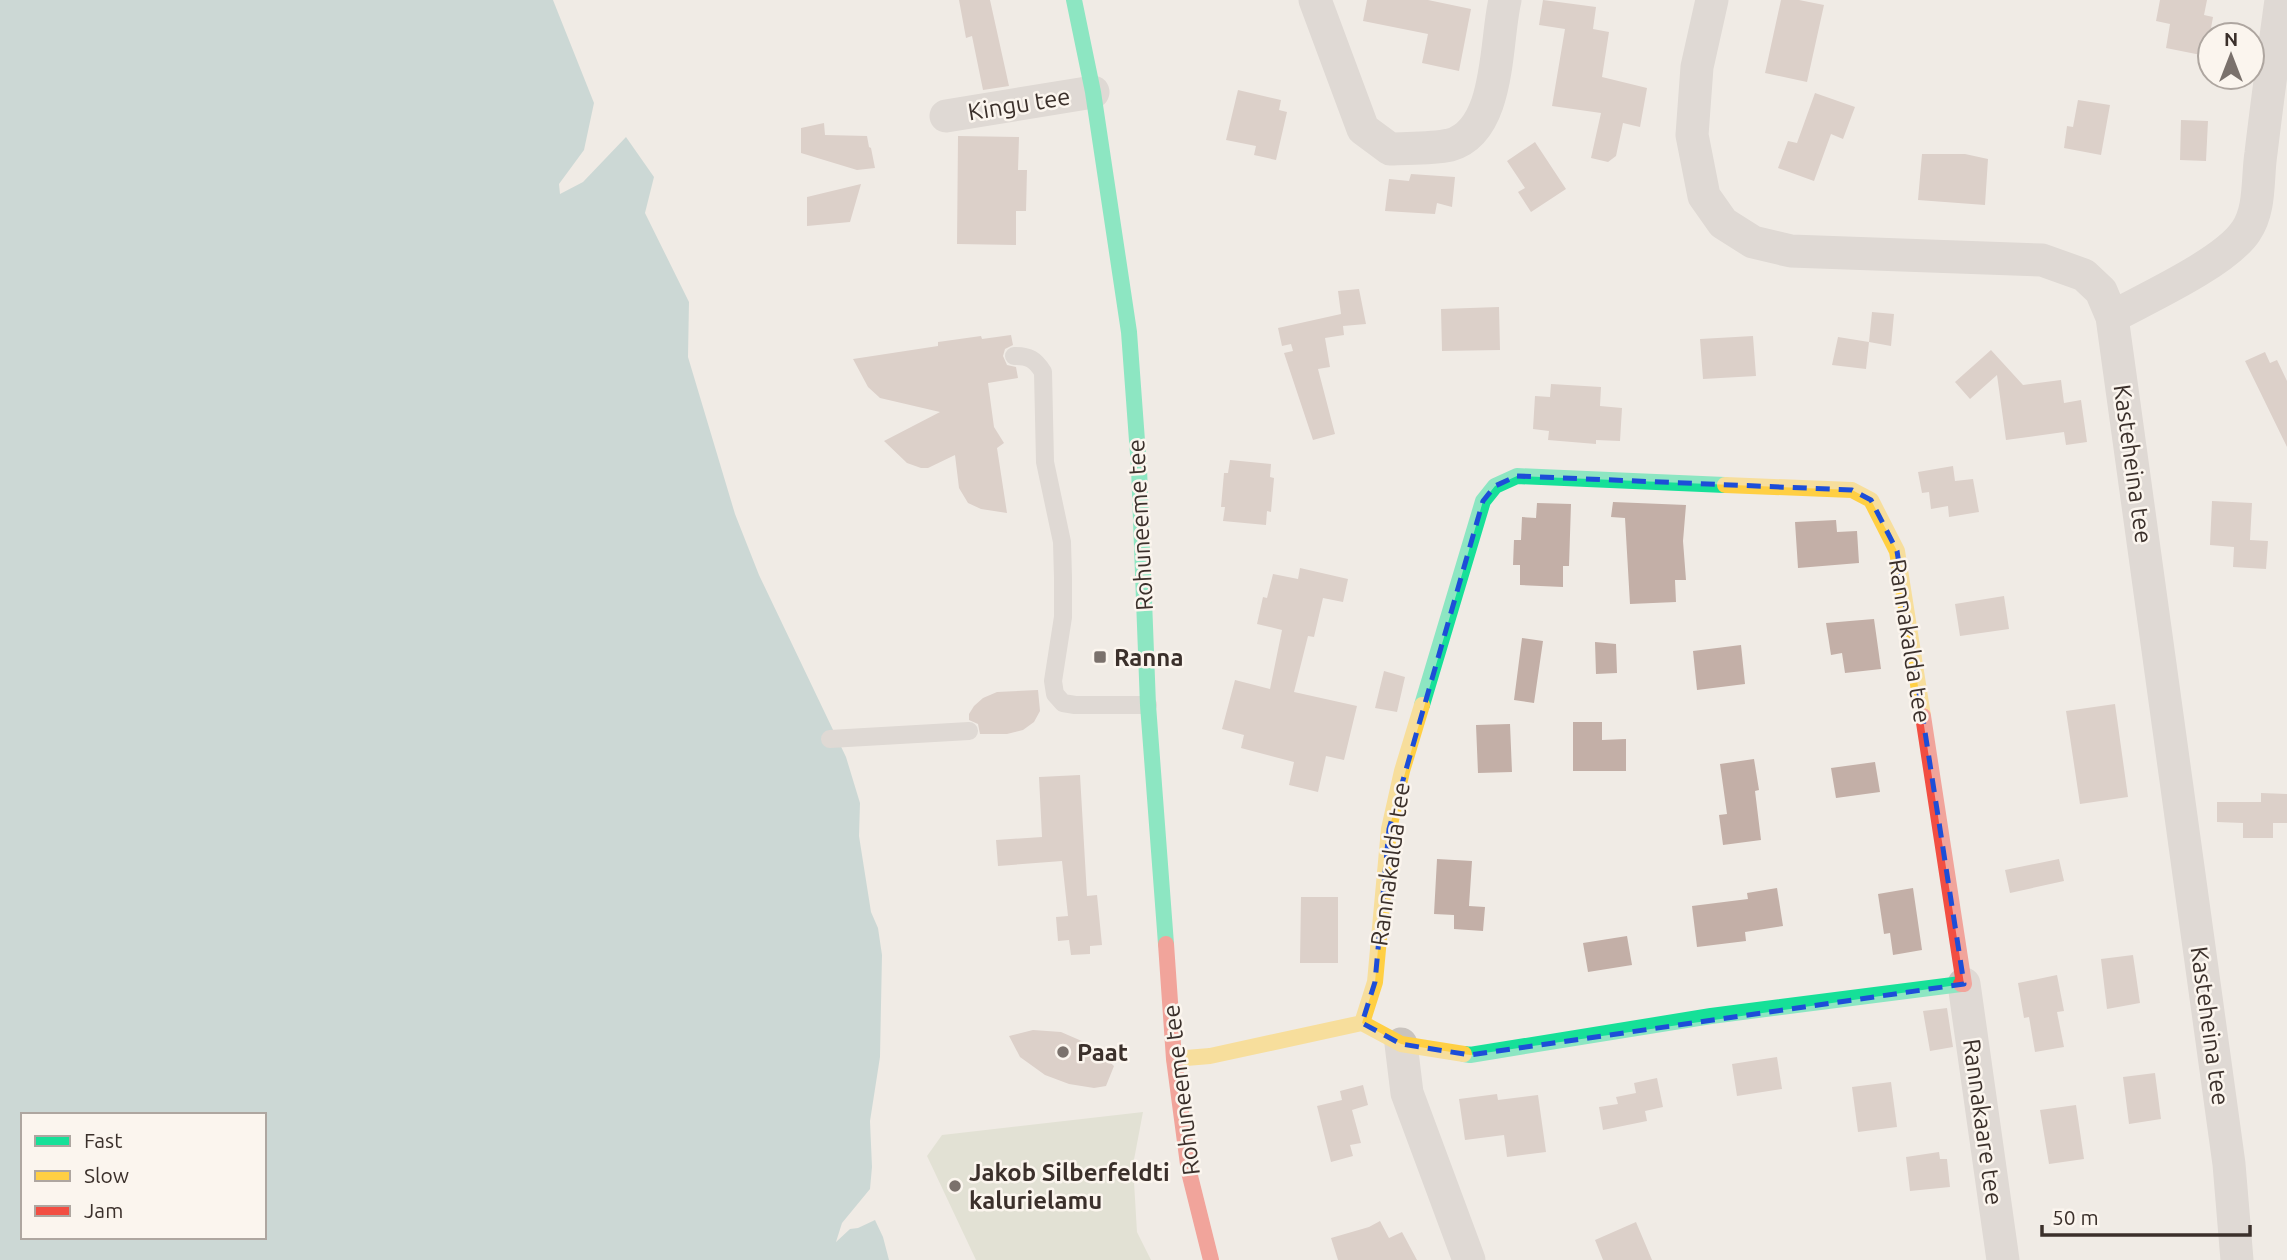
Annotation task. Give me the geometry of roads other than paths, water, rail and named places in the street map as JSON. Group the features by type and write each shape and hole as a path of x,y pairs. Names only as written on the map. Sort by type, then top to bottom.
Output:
{"street":[{"name":"Rohuneeme tee","path":"1074,0 1093,92 1129,332 1139,468 1148,705 1174,1059 1189,1172 1211,1260"},
{"path":"1315,0 1363,129 1390,149 1452,144 1472,133 1492,89 1500,19 1505,0"},
{"name":"Kasteheina tee","path":"1712,0 1698,67 1692,135 1704,196 1723,223 1753,242 1791,251 2042,260 2084,275 2101,291 2112,317 2229,1164 2237,1260"},
{"path":"2112,317 2208,264 2230,248 2247,230 2257,201 2260,158 2281,0"},
{"name":"Kingu tee","path":"946,116 1093,92"},
{"name":"Rannakalda tee","path":"1363,1023 1375,982 1389,829 1402,771 1483,501 1495,486 1517,476 1852,490 1871,500 1897,551 1964,984"},
{"path":"1174,1059 1210,1056 1363,1023 1401,1044 1470,1055 1711,1016 1964,984"},
{"name":"Rannakaare tee","path":"1964,984 2003,1260"},
{"path":"1401,1044 1407,1093 1469,1260"}],"lane":[{"path":"1014,356 1029,356 1043,372 1045,462 1062,542 1063,617 1053,681 1055,694 1063,703"},
{"path":"1039,701 1113,706 1148,705"},
{"path":"830,739 969,731"}],"water":[{"path":"0,0 553,0 594,103 584,150 559,184 560,194 583,182 626,137 654,177 645,213 689,302 688,357 735,514 759,575 846,757 860,803 859,836 871,912 878,928 882,955 880,1057 870,1121 870,1189 842,1223 836,1242 850,1229 875,1220 889,1260 0,1260"}],"place":[{"name":"Ranna","path":"1100,657"},
{"name":"Paat","path":"1063,1052"},
{"name":"Jakob Silberfeldti kalurielamu","path":"955,1186"}]}
